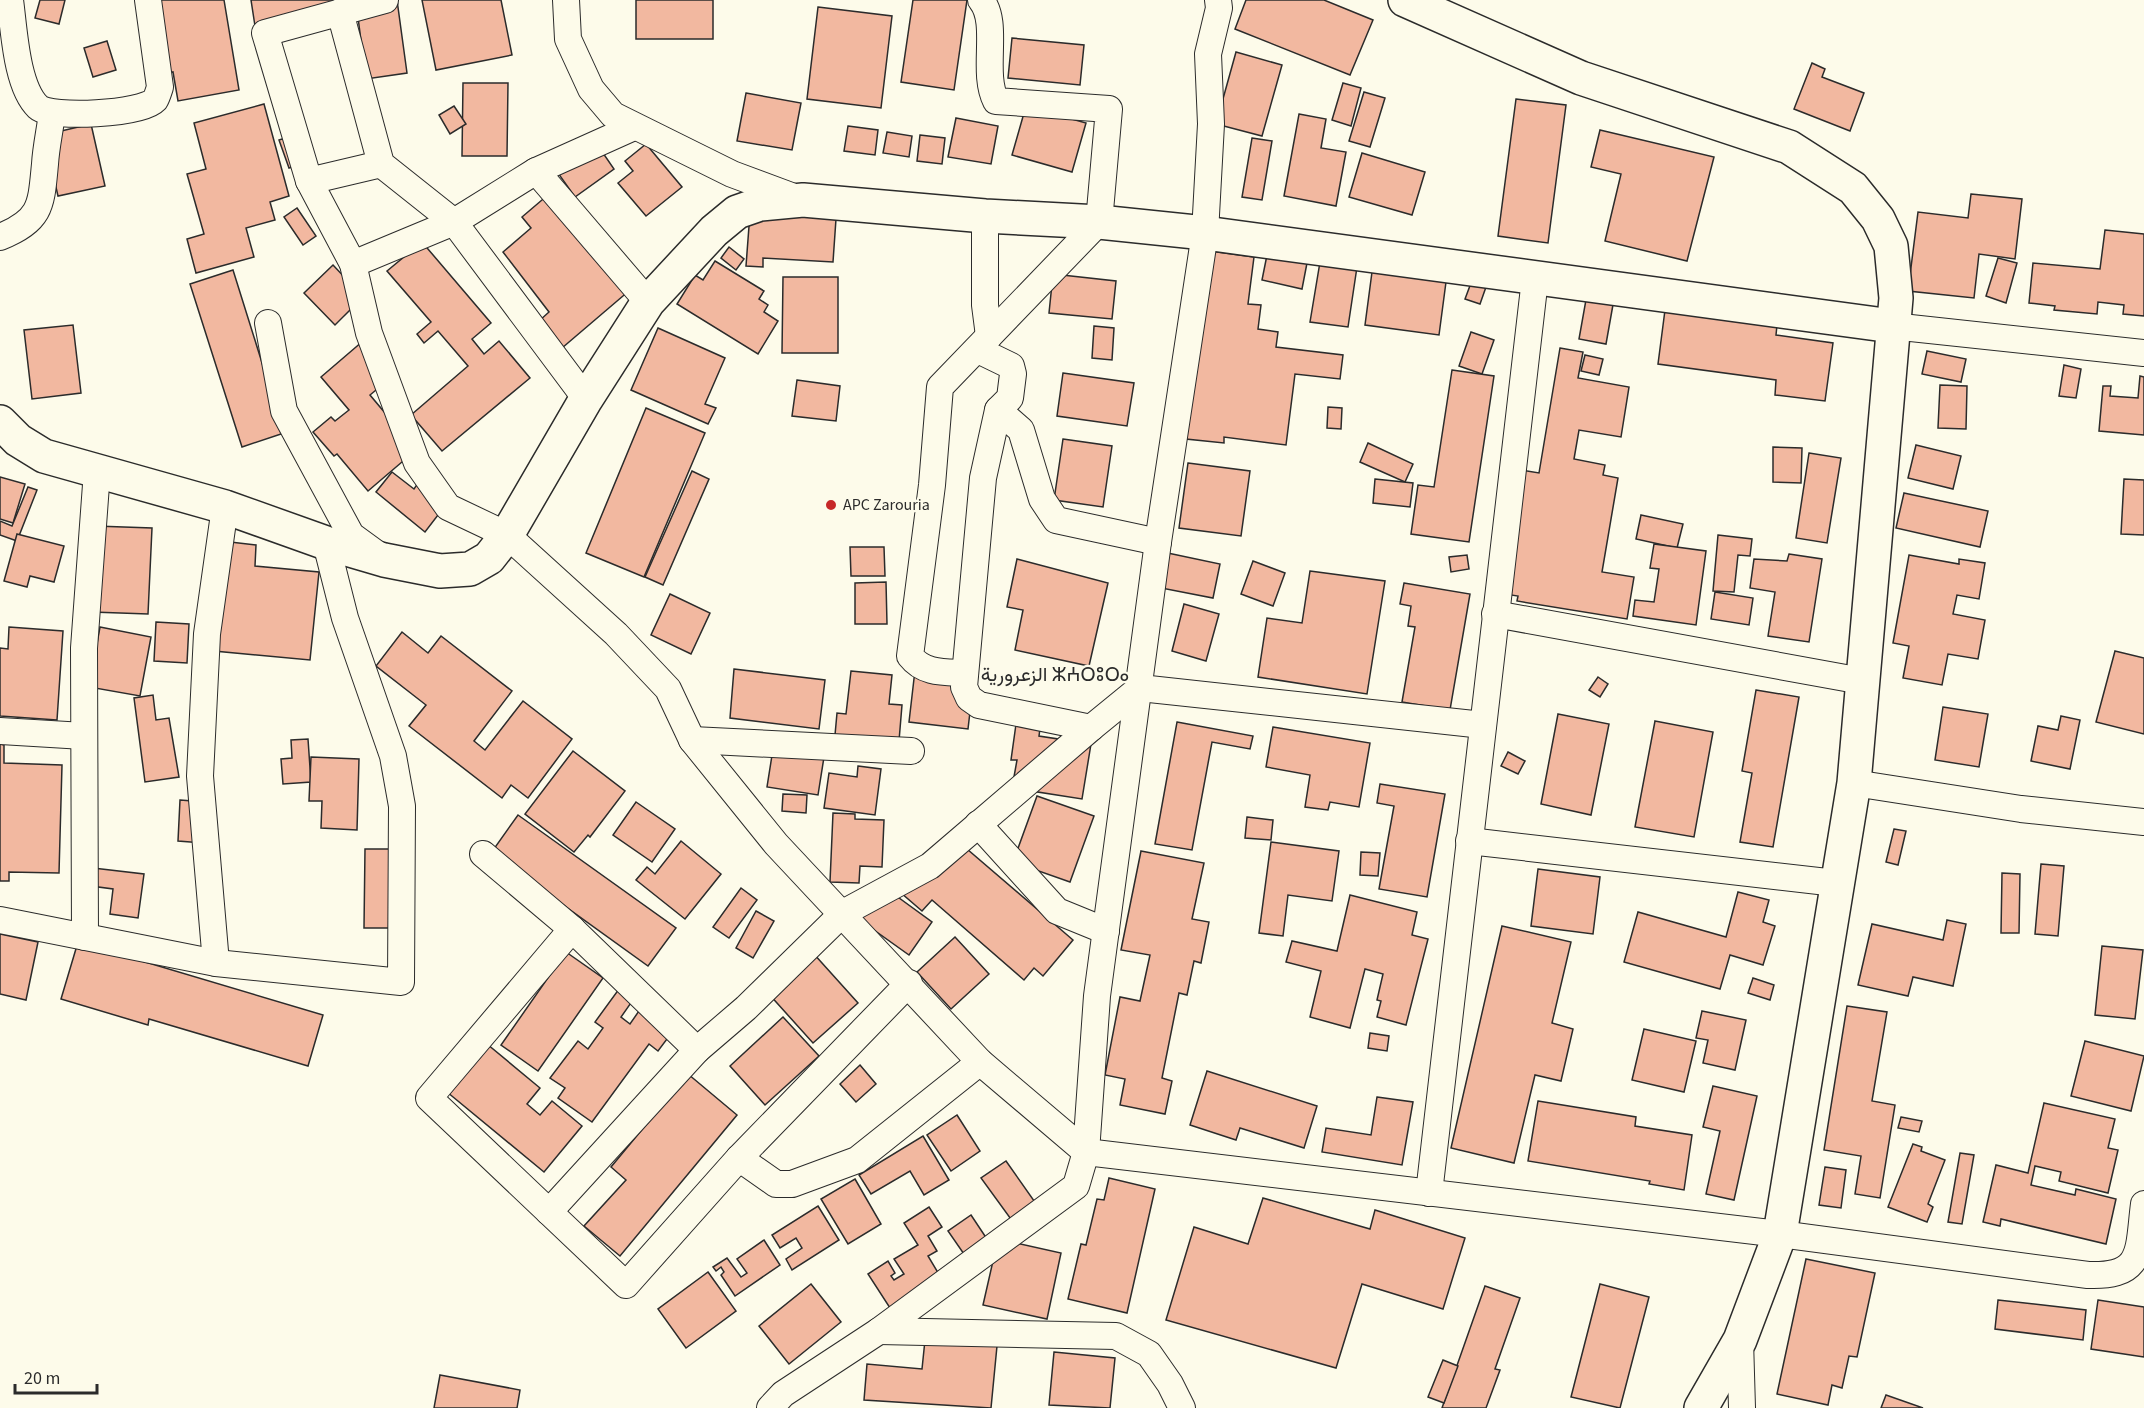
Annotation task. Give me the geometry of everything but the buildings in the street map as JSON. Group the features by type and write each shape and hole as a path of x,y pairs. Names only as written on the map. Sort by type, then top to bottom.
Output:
{"main road":[{"path":"1405,0 1581,78 1789,147 1853,188 1878,219 1891,246 1896,298 1854,783 1779,1233 1740,1340 1701,1408"},
{"path":"0,422 18,440 36,452 225,507 326,543 384,560 440,571 470,569 489,558 507,535 586,399 648,302 714,231 737,212 759,204 803,200 985,216 1099,222 1205,233 1892,326"}],"street":[{"path":"10,0 18,60 27,89 38,107 52,113 117,111 141,107 155,100 160,87 148,0"},
{"path":"385,0 266,33 309,181 353,264 369,333 417,463 448,507 507,535 616,634 668,689 692,740 776,844 909,983 980,1062 1086,1152 1779,1233 2088,1275 2109,1276 2122,1273 2133,1263 2138,1249 2144,1204"},
{"path":"566,0 568,39 591,89 614,116 732,174 803,200"},
{"path":"965,673 934,671 918,666 910,656 932,484 940,387 1099,222 1109,109 996,101 989,88 990,42 986,6 981,0"},
{"path":"770,1408 783,1394 879,1331 1076,1186 1086,1152 1097,996 1158,542 1205,233 1212,124 1208,54 1219,8 1218,0"},
{"path":"340,12 381,164 454,222 586,399"},
{"path":"0,237 31,220 39,208 43,195 52,113"},
{"path":"353,264 454,222 536,171 633,127"},
{"path":"309,181 381,164"},
{"path":"536,171 648,302"},
{"path":"983,343 985,216"},
{"path":"1429,1193 1535,279"},
{"path":"268,323 284,411 351,535 384,560"},
{"path":"1892,326 2144,353"},
{"path":"983,343 1011,366 1013,374 1010,398 998,410 983,478 964,687 969,698 979,705 1091,728"},
{"path":"998,410 1021,430 1042,499 1056,520 1158,542"},
{"path":"85,937 84,648 98,471"},
{"path":"216,963 200,777 207,634 225,507"},
{"path":"0,920 216,963 401,982 400,797 393,756 345,618 326,543"},
{"path":"1495,614 1862,681"},
{"path":"549,1212 697,1050 746,1008 843,914 930,866 1140,688 1483,725"},
{"path":"0,731 84,736"},
{"path":"692,740 911,750"},
{"path":"1854,783 2021,809 2144,822"},
{"path":"978,824 1057,911 1106,932"},
{"path":"1469,841 1836,883"},
{"path":"483,854 572,929 697,1050"},
{"path":"572,929 429,1098 626,1285 739,1158 909,983"},
{"path":"739,1158 776,1184 792,1184 856,1160 980,1062"},
{"path":"879,1331 1116,1336 1149,1354 1170,1384 1182,1408"},
{"path":"1740,1340 1742,1408"}],"place":[{"name":"APC Zarouria","path":"831,505"}],"district":[{"name":"الزعرورية ⵣⵄⵔⵓⵔⴰ","path":"1055,675"}]}
